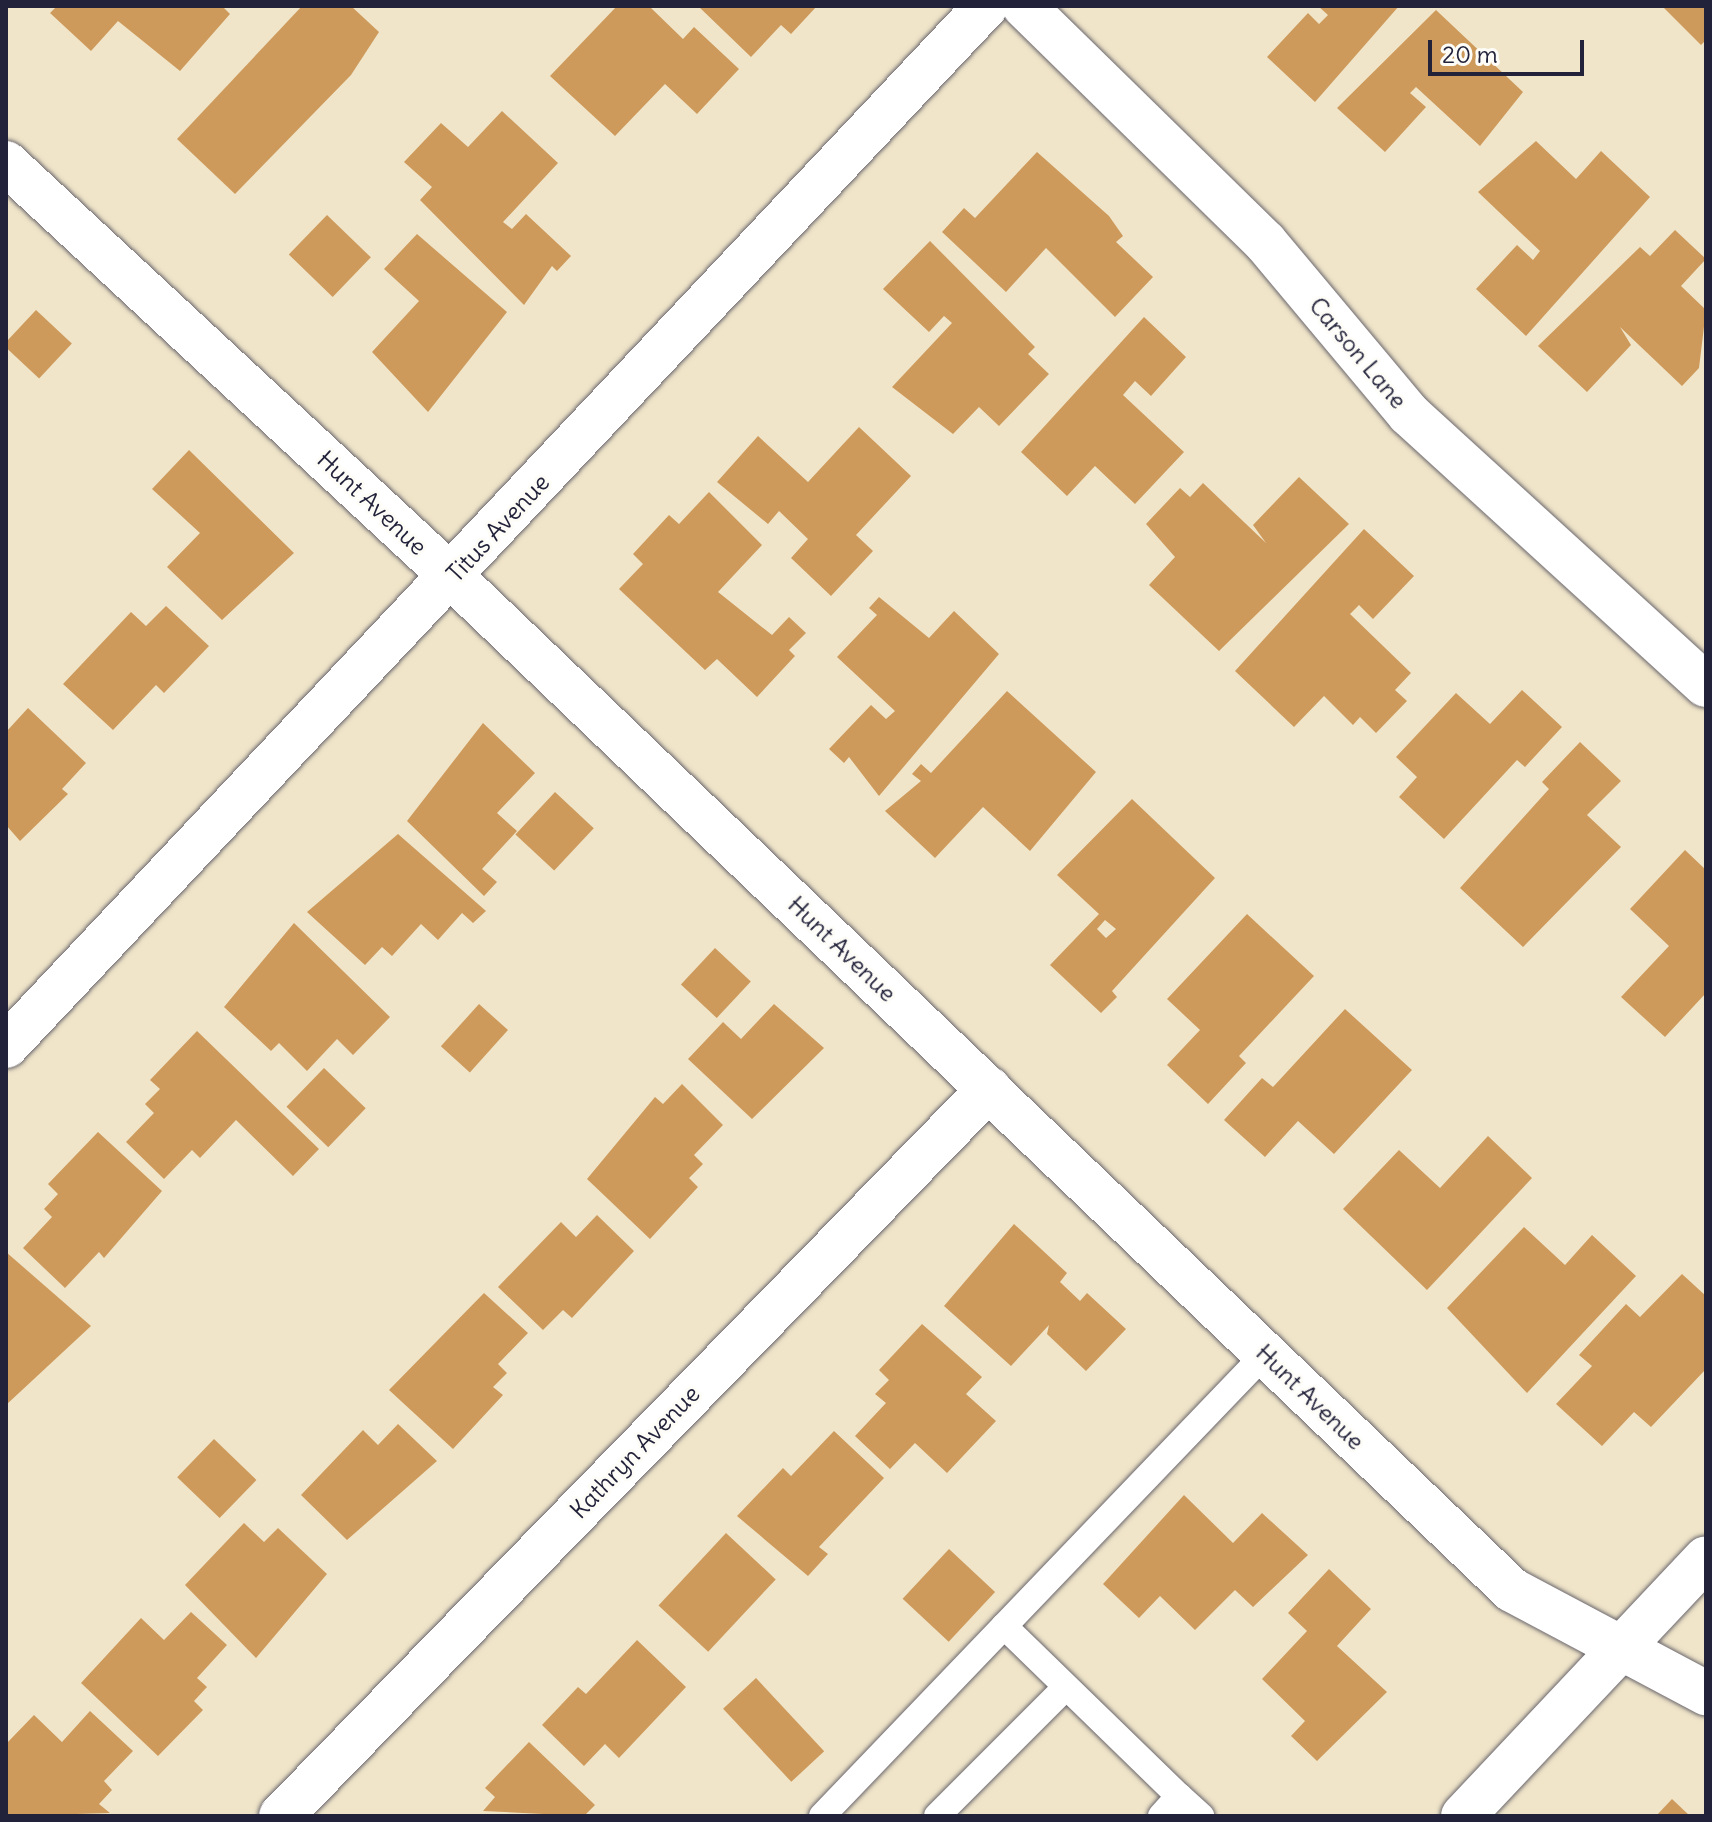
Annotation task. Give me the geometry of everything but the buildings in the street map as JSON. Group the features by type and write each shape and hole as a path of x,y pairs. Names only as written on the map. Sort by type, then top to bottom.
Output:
{"street":[{"name":"Titus Avenue","path":"6,1046 452,577 986,6"},
{"name":"Carson Lane","path":"1024,6 1265,242 1409,414 1706,685"},
{"name":"Hunt Avenue","path":"6,163 452,577 1512,1590 1617,1652 1706,1693"},
{"name":"Kathryn Avenue","path":"299,1810 989,1089"},
{"path":"1463,1816 1706,1558"}],"lane":[{"path":"822,1816 1265,1354"},
{"path":"1004,1626 1201,1816"},
{"path":"937,1816 1066,1687"},
{"path":"1161,1816 1179,1796"}]}
